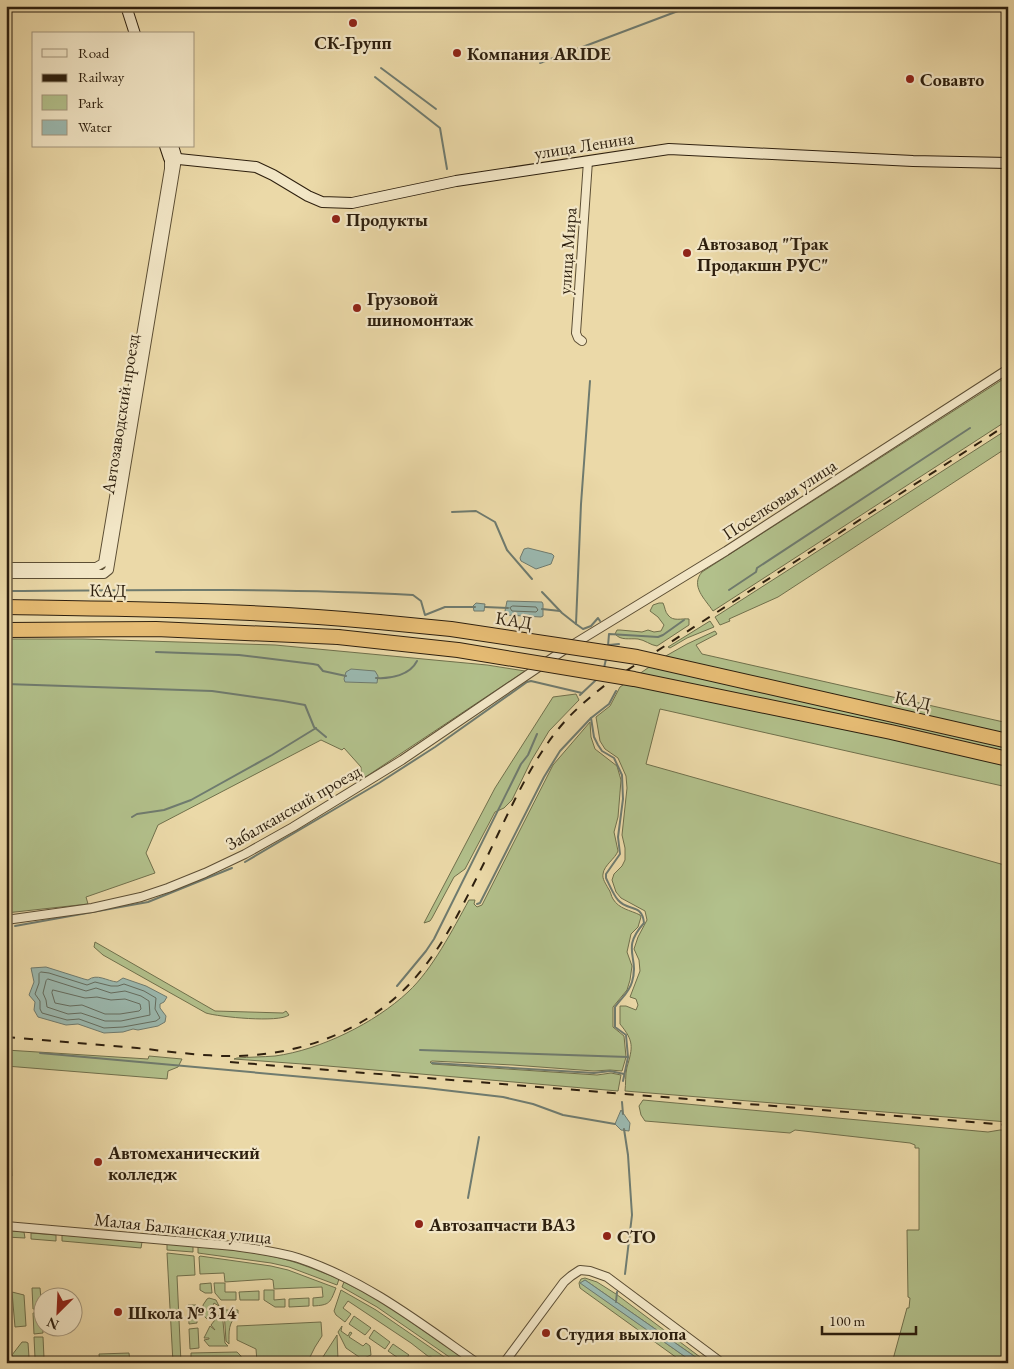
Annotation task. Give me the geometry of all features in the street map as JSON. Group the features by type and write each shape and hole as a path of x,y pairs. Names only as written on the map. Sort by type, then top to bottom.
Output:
{"highway":[{"name":"КАД","path":"6,606 147,609 340,618 451,629 637,657 1008,741"},
{"name":"КАД","path":"6,630 156,629 338,637 458,650 634,679 891,732 1008,759"}],"street":[{"path":"119,6 127,32"},
{"path":"126,6 134,32"},
{"path":"166,148 173,159"},
{"path":"173,148 173,159"},
{"name":"улица Ленина","path":"173,159 256,167 308,196 322,202 338,204 352,203 456,181 669,149 913,161 1008,163"},
{"name":"Автозаводский проезд","path":"6,567 96,567 103,563 169,169 173,159"},
{"name":"Автозаводский проезд","path":"6,574 104,574 110,570 173,159"},
{"name":"улица Мира","path":"582,341 576,333 588,161"},
{"name":"Поселковая улица","path":"564,650 726,551 1008,369"},
{"name":"Забалканский проезд","path":"6,920 92,908 141,897 168,888 236,858 293,827 402,760 564,650"},
{"name":"Малая Балканская улица","path":"6,1226 234,1246 298,1258 344,1277 384,1298 477,1363"},
{"path":"504,1363 564,1282 580,1270 590,1271 607,1277 722,1363"}],"green space":[{"path":"1008,376 1008,420 713,611 698,587 699,577 702,572"},
{"path":"1008,429 1008,447 778,597 720,625 715,617"},
{"path":"663,603 670,617 689,619 689,625 657,646 641,640 620,638 615,634 617,630 661,631 664,625 650,611 653,605"},
{"path":"710,621 714,627 687,638 670,648 668,647"},
{"path":"715,631 717,634 696,645 702,654 1008,723 1008,806 1007,787 660,709 646,764 1008,866 1008,1122 625,1091 626,1070 631,1044 628,1035 620,1024 620,1006 636,1010 638,1005 636,999 630,997 640,971 639,960 634,949 647,920 645,911 621,898 616,892 612,880 614,874 625,860 622,835 627,788 626,776 618,758 605,749 600,741 596,717 610,706 620,687 664,657"},
{"path":"6,639 83,639 275,645 487,665 525,671 361,780 361,767 344,748 342,750 321,740 158,825 146,853 155,873 86,897 88,904 6,913"},
{"path":"576,694 579,700 549,731 531,761 512,800 504,808 495,812 465,869 454,877 432,918 424,923 495,788 553,697"},
{"path":"590,722 591,737 595,749 617,766 621,780 618,817 614,832 618,851 605,868 603,878 615,902 641,917 638,927 631,934 627,952 632,966 627,990 613,1007 613,1027 624,1036 626,1057 622,1071 430,1062 432,1064 597,1075 611,1073 621,1075 618,1091 234,1059 275,1056 310,1048 363,1024 380,1014 408,992 434,961 469,900 475,900 474,904 477,907 482,905 553,765"},
{"path":"95,942 215,1011 283,1013 286,1011 289,1015 274,1019 262,1019 235,1018 206,1013 103,955 94,947"},
{"path":"6,1050 148,1059 149,1056 182,1059 178,1067 168,1071 167,1079 6,1066"},
{"path":"643,1100 988,1132 1008,1130 1008,1363 892,1363 907,1308 909,1308 907,1230 919,1230 919,1148 915,1148 915,1145 795,1130 790,1133 645,1121 639,1106"},
{"path":"10,1139 12,1176 6,1176 6,1140"},
{"path":"6,1230 24,1232 25,1238 6,1237"},
{"path":"31,1233 56,1235 56,1241 31,1239"},
{"path":"62,1235 142,1242 141,1248 62,1241"},
{"path":"167,1244 193,1246 193,1252 167,1250"},
{"path":"198,1247 241,1251 284,1259 339,1279 337,1285 289,1267 198,1253"},
{"path":"167,1253 194,1256 195,1275 177,1276 181,1363 173,1363"},
{"path":"200,1256 288,1270 336,1288 329,1302 313,1306 313,1298 323,1297 322,1287 274,1289 273,1280 270,1279 225,1282 224,1273 200,1274"},
{"path":"585,1278 597,1282 616,1294 708,1363 704,1363 585,1280 581,1283 694,1363 684,1363 580,1288 579,1283 581,1279"},
{"path":"344,1282 381,1301 470,1363 458,1363 377,1307 342,1287"},
{"path":"211,1283 212,1293 205,1293 200,1290 200,1284"},
{"path":"214,1283 225,1283 225,1292 236,1292 236,1300 221,1300 215,1293"},
{"path":"264,1290 274,1290 274,1300 285,1299 285,1307 275,1307 264,1300"},
{"path":"341,1290 376,1310 453,1363 440,1363 429,1357 348,1301 343,1308 351,1314 345,1322 334,1311"},
{"path":"259,1291 259,1300 240,1300 239,1292"},
{"path":"12,1292 24,1295 26,1326 15,1327"},
{"path":"209,1298 216,1300 219,1306 214,1303 210,1311 211,1317 207,1319 204,1316 203,1305"},
{"path":"309,1298 309,1306 289,1307 289,1299"},
{"path":"188,1305 196,1305 197,1323 189,1324"},
{"path":"224,1310 238,1310 238,1314 232,1321 230,1328 229,1344 226,1341"},
{"path":"222,1311 225,1343 228,1346 209,1346 204,1340 209,1338 204,1338 210,1326 215,1330 211,1325"},
{"path":"354,1316 371,1328 365,1335 349,1324"},
{"path":"321,1322 322,1336 309,1359 257,1362 256,1349 237,1340 237,1326"},
{"path":"342,1326 341,1331 348,1336 350,1332 352,1333 349,1337 363,1346 366,1343 370,1346 371,1355 362,1359 346,1348 338,1332"},
{"path":"198,1328 199,1348 190,1349 189,1329"},
{"path":"374,1330 390,1342 385,1349 369,1338"},
{"path":"337,1335 338,1360 336,1363 319,1363"},
{"path":"34,1337 43,1337 44,1358 35,1358"},
{"path":"22,1342 28,1343 29,1357 27,1359 14,1359 12,1355"},
{"path":"393,1344 409,1355 404,1362 388,1351"},
{"path":"237,1352 241,1356 242,1363 227,1360 191,1363 191,1353"},
{"path":"129,1353 130,1363 100,1363 99,1354"}],"water":[{"path":"528,548 552,554 554,556 551,564 536,569 521,561 520,558 524,549"},
{"path":"507,601 542,602 543,616 506,615"},
{"path":"476,603 485,604 484,611 474,611 473,606"},
{"path":"351,669 375,671 378,676 377,683 345,682 346,672"},
{"path":"46,967 88,980 98,977 117,982 123,978 146,986 167,997 160,1004 160,1008 166,1016 165,1022 158,1026 138,1030 104,1033 78,1024 66,1025 38,1017 34,1010 35,1002 29,995 34,982 31,968"},
{"path":"621,1110 630,1123 629,1131 621,1130 615,1124"},
{"path":"585,1280 704,1363 694,1363 580,1283"}],"waterway":[{"path":"540,63 678,11"},
{"path":"381,68 436,109"},
{"path":"375,77 440,128 447,169"},
{"path":"542,592 562,613 576,624 581,504 590,381"},
{"path":"729,590 756,572 757,568 970,428"},
{"path":"452,512 476,511 495,522 507,550 532,579"},
{"path":"6,591 312,591 413,595 421,601 425,615 445,607 475,607"},
{"path":"485,607 508,608"},
{"path":"542,609 560,611"},
{"path":"576,624 583,629 591,626 598,618 600,621"},
{"path":"608,646 609,634 658,637 684,620"},
{"path":"609,645 619,644"},
{"path":"156,652 239,655 313,664 318,665 323,671 346,676"},
{"path":"604,668 606,659"},
{"path":"376,678 388,678 405,673 417,661"},
{"path":"580,695 597,679"},
{"path":"245,862 379,783 435,747 527,682 531,681 582,693"},
{"path":"6,684 212,691 283,701 305,705 314,727 326,737"},
{"path":"616,691 609,704 591,718 594,737 598,745 602,751 614,758 622,775 623,799 618,837 620,854 606,874 606,878 618,900 622,904 638,910 643,917 644,923 633,940 634,973 631,986 615,1007 615,1027 626,1035 628,1057 623,1081"},
{"path":"477,904 480,903 544,777 560,751 591,718"},
{"path":"132,817 137,814 164,810 191,800 316,728"},
{"path":"397,986 434,939 537,734"},
{"path":"15,926 148,902 232,868"},
{"path":"420,1050 628,1057"},
{"path":"40,1053 426,1088 503,1097 533,1104 563,1115 615,1124"},
{"path":"432,1063 594,1073 610,1071 624,1074"},
{"path":"622,1102 623,1114"},
{"path":"624,1129 628,1155 632,1215 625,1274"},
{"path":"468,1198 479,1137"},
{"path":"616,1302 617,1292"}],"railway":[{"path":"6,1037 223,1056 277,1052 328,1038 353,1027 396,997 415,978 436,951 461,908 531,769 554,734 577,709 609,682 1008,424"},
{"path":"230,1062 1008,1125"}],"place":[{"name":"СК-Групп","path":"353,23"},
{"name":"Компания ARIDE","path":"457,53"},
{"name":"Совавто","path":"910,79"},
{"name":"Продукты","path":"336,219"},
{"name":"Автозавод \"Трак Продакшн РУС\"","path":"687,253"},
{"name":"Грузовой шиномонтаж","path":"357,308"},
{"name":"Автомеханический колледж","path":"98,1162"},
{"name":"Автозапчасти ВАЗ","path":"419,1224"},
{"name":"СТО","path":"607,1236"},
{"name":"Школа № 314","path":"118,1312"},
{"name":"Студия выхлопа","path":"546,1333"}]}
